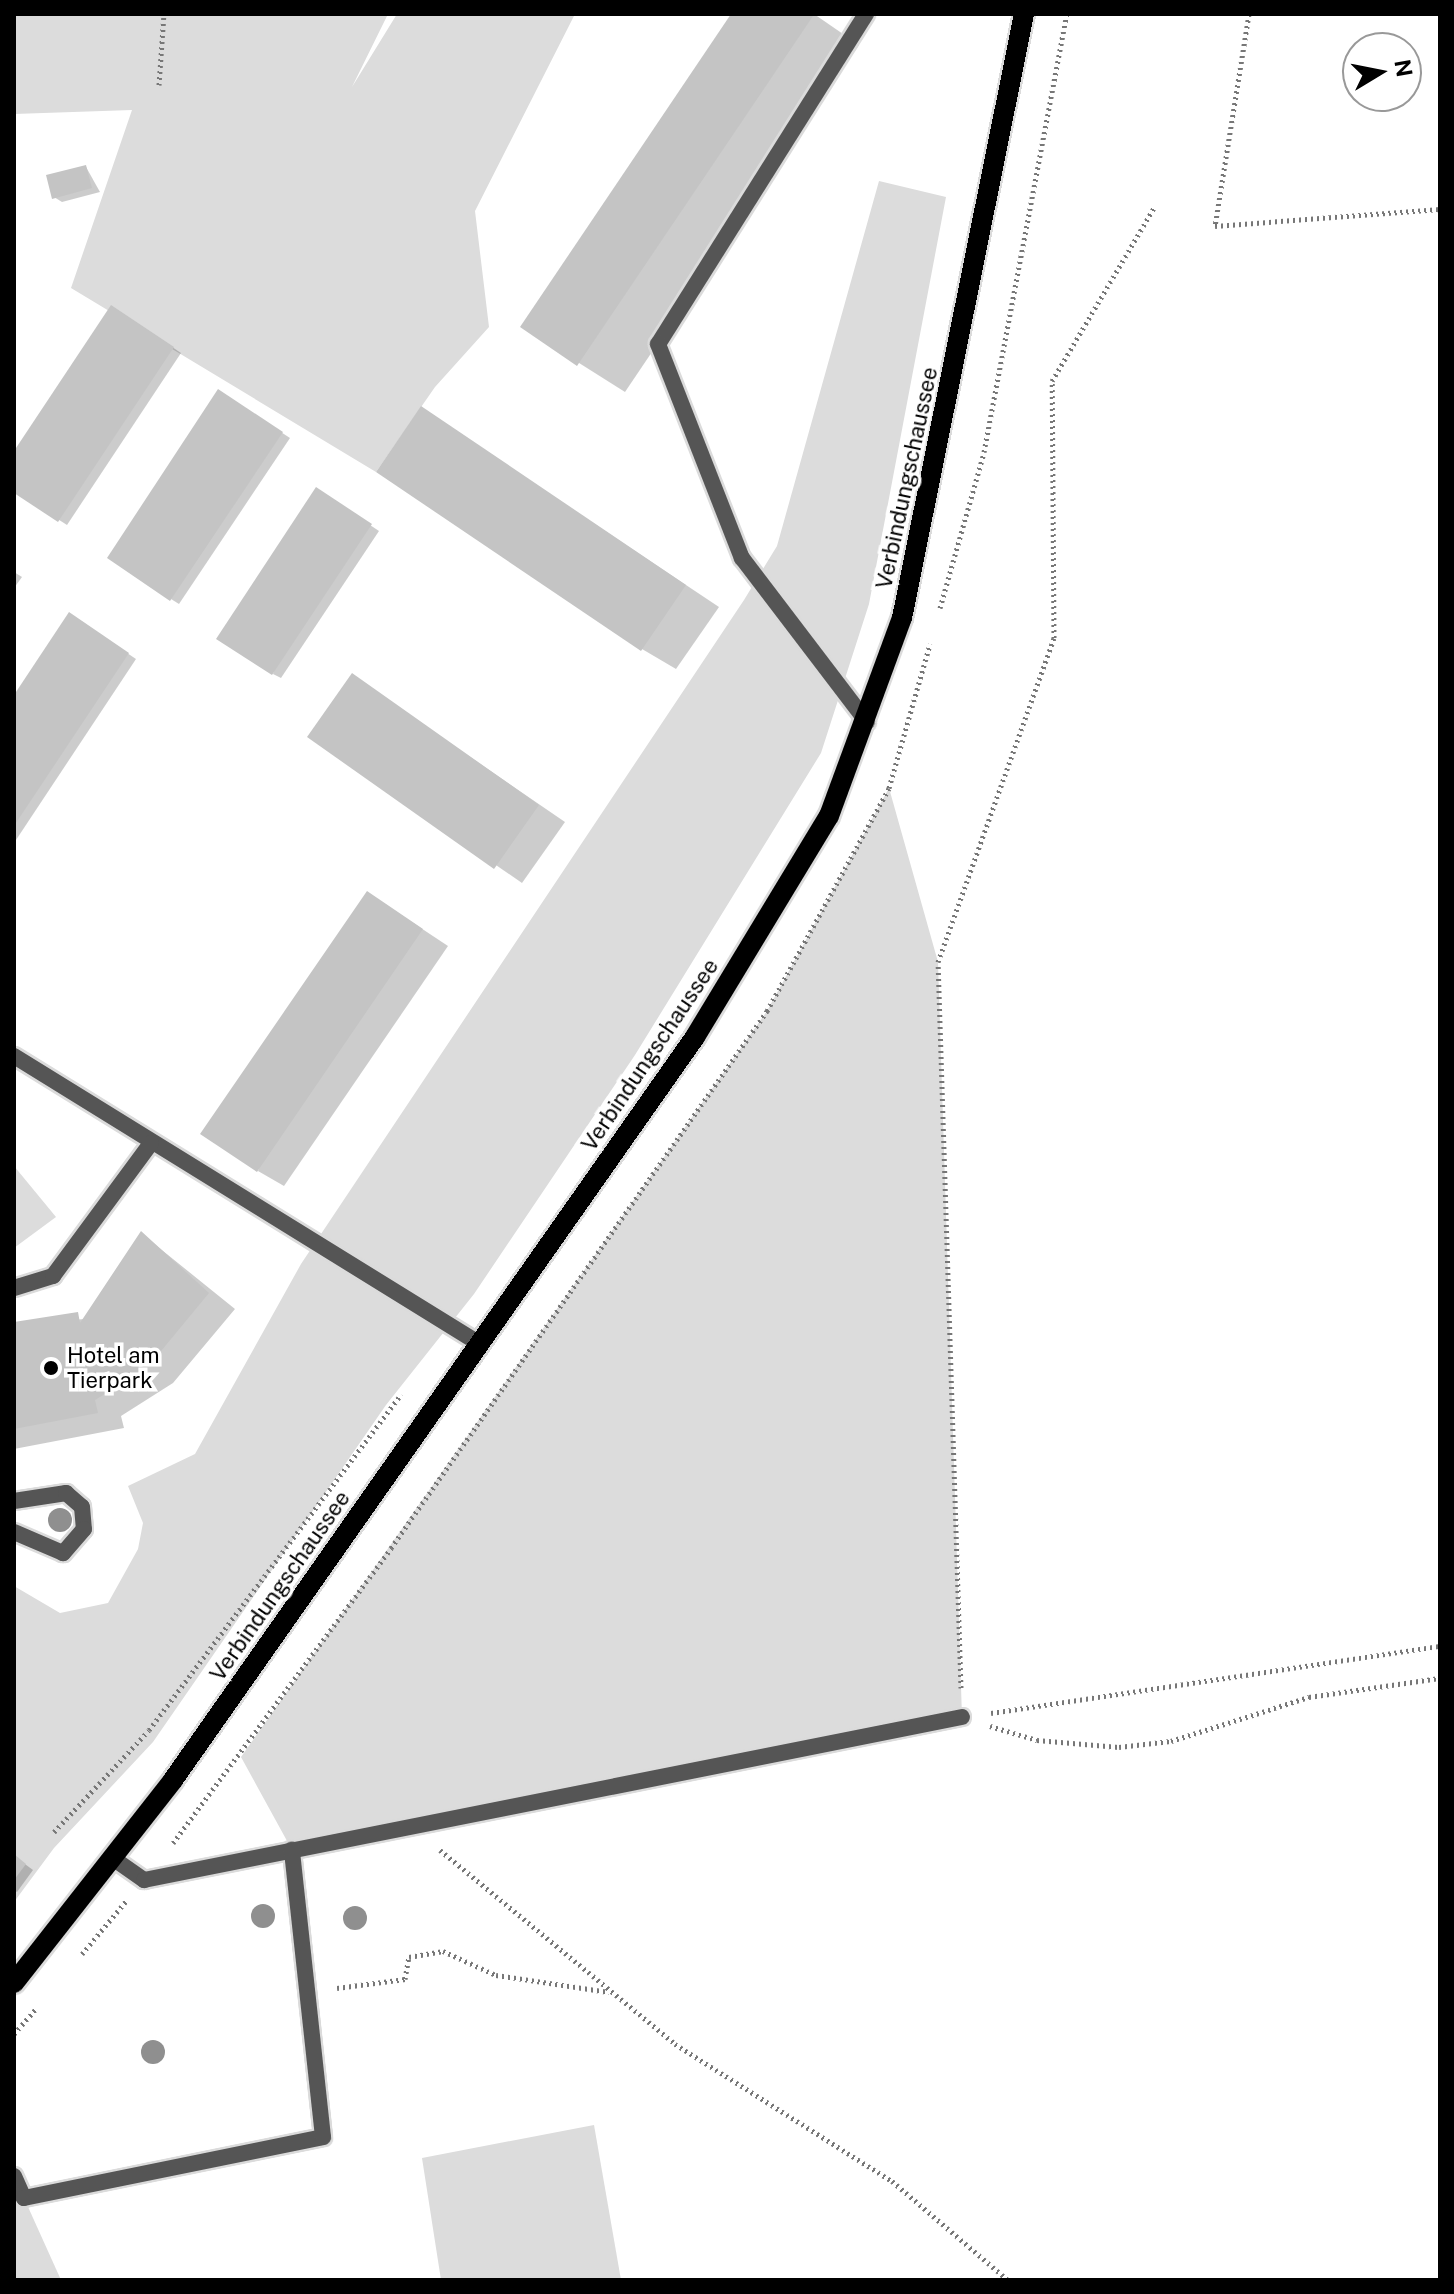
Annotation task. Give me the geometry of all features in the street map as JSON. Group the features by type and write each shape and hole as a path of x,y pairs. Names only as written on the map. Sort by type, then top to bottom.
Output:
{"main road":[{"name":"Verbindungschaussee","path":"14,1983 114,1859 695,1037 829,816 867,722 923,532 1024,14"}],"street":[{"path":"866,14 658,344 742,558 867,722"},
{"path":"14,1056 480,1344"},
{"path":"14,1288 53,1276 151,1143"},
{"path":"14,1501 66,1493 82,1507 84,1529 63,1553 14,1532"},
{"path":"114,1859 144,1880 962,1717"},
{"path":"14,2176 19,2203 323,2137 292,1850"}],"path":[{"path":"159,85 164,14"},
{"path":"1249,14 1215,226 1440,209"},
{"path":"962,1717 938,962 1054,638 1052,381 1155,206"},
{"path":"54,1832 149,1730 405,1389"},
{"path":"962,1717 1440,1646"},
{"path":"962,1717 1037,1740 1119,1747 1171,1741 1309,1697 1440,1678"},
{"path":"411,1826 675,2044 892,2181 1008,2280"},
{"path":"307,1991 405,1979 409,1957 443,1951 496,1975 610,1992"}],"shaded area":[{"path":"14,14 388,14 352,87 397,14 575,14 475,211 489,327 435,387 376,472 71,288 132,110 14,114"},
{"path":"879,181 946,197 869,604 821,753 635,1055 474,1294 386,1405 153,1742 54,1848 14,1902 14,1586 60,1613 108,1603 138,1549 143,1523 128,1486 195,1454 301,1264 744,600 777,546"},
{"path":"889,788 938,962 962,1717 292,1850 241,1757 767,1011"},
{"path":"14,1166 56,1217 14,1248"},
{"path":"594,2125 621,2280 441,2280 422,2158"},
{"path":"24,2198 61,2280 14,2280 14,2208"}],"building":[{"path":"731,14 813,16 577,366 520,327"},
{"path":"86,165 92,188 52,199 46,175"},
{"path":"111,305 174,347 58,522 14,493 14,451"},
{"path":"218,389 283,432 170,601 107,558"},
{"path":"421,406 686,585 641,651 376,472"},
{"path":"316,487 372,524 272,675 216,639"},
{"path":"69,612 129,653 14,826 14,695"},
{"path":"352,673 539,805 494,869 307,737"},
{"path":"367,891 423,929 257,1172 200,1134"},
{"path":"141,1231 209,1293 147,1368 95,1400 98,1413 14,1429 14,1322 78,1312 80,1323"},
{"path":"14,1854 26,1864 14,1880"}],"place":[{"name":"Hotel am Tierpark","path":"51,1368"}]}
